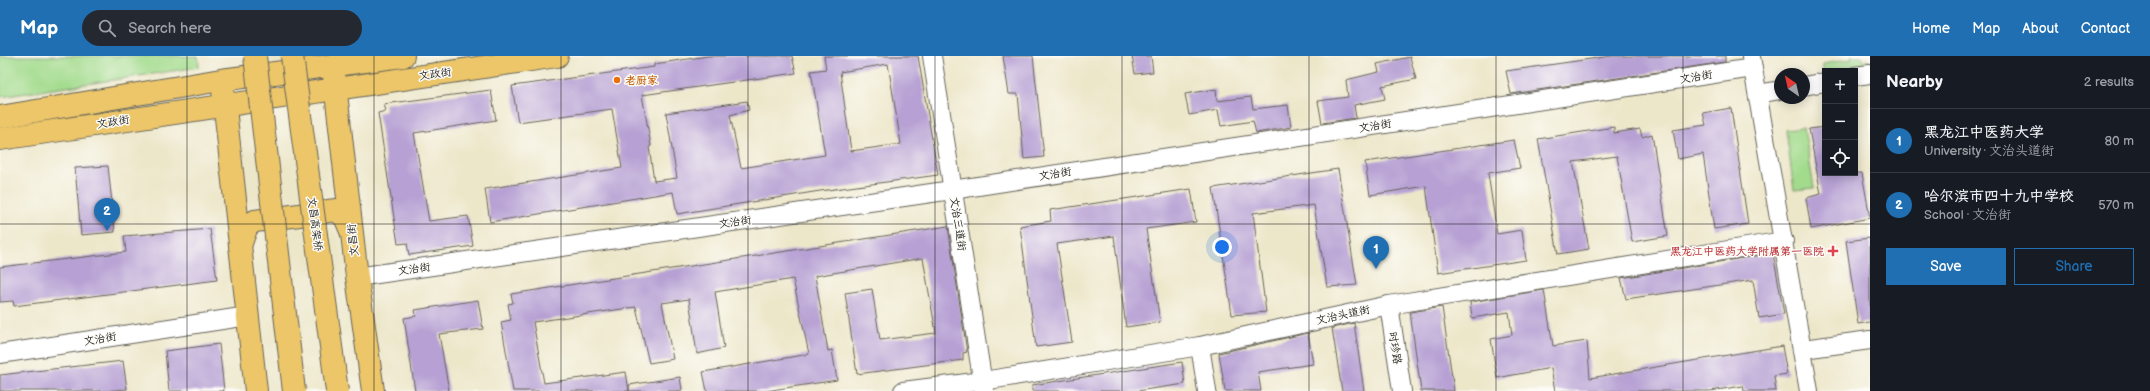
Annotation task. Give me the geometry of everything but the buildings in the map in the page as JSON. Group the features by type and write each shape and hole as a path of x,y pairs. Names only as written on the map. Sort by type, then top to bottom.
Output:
{"main road":[{"path":"255,56 294,391"},
{"name":"文昌高架桥","path":"292,56 337,391"},
{"path":"0,116 221,80 334,67 403,56"},
{"name":"文政街","path":"0,139 226,104 557,56"},
{"name":"文昌街","path":"334,67 357,277 373,391"},
{"path":"221,80 226,104 256,391"},
{"path":"240,246 247,226 255,221 336,210 345,217 352,232"}],"street":[{"name":"文治三道街","path":"932,56 983,386"},
{"name":"文治街","path":"357,277 952,190 1752,62"},
{"path":"1752,62 1803,349 1809,391"},
{"path":"1858,76 1870,74"},
{"path":"1810,85 1822,83"},
{"path":"1758,94 1774,91"},
{"name":"文治头道街","path":"903,391 983,386 1200,346 1389,305 1784,242"},
{"name":"时珍路","path":"1389,305 1402,391"},
{"name":"文治街","path":"0,354 248,316"},
{"path":"1803,349 1870,340"},
{"path":"1200,346 1207,391"}],"green space":[{"path":"0,56 198,56 199,67 0,97"},
{"path":"1851,56 1862,56 1863,61 1870,60 1870,64 1843,68 1823,68 1823,64 1851,59"},
{"path":"1804,128 1814,188 1794,190 1786,130"}],"place":[{"name":"老厨家","path":"617,80"},
{"name":"哈尔滨市四十九中学校","path":"107,231"},
{"name":"黑龙江中医药大学附属第一医院","path":"1833,251"},
{"name":"黑龙江中医药大学","path":"1376,269"}]}
